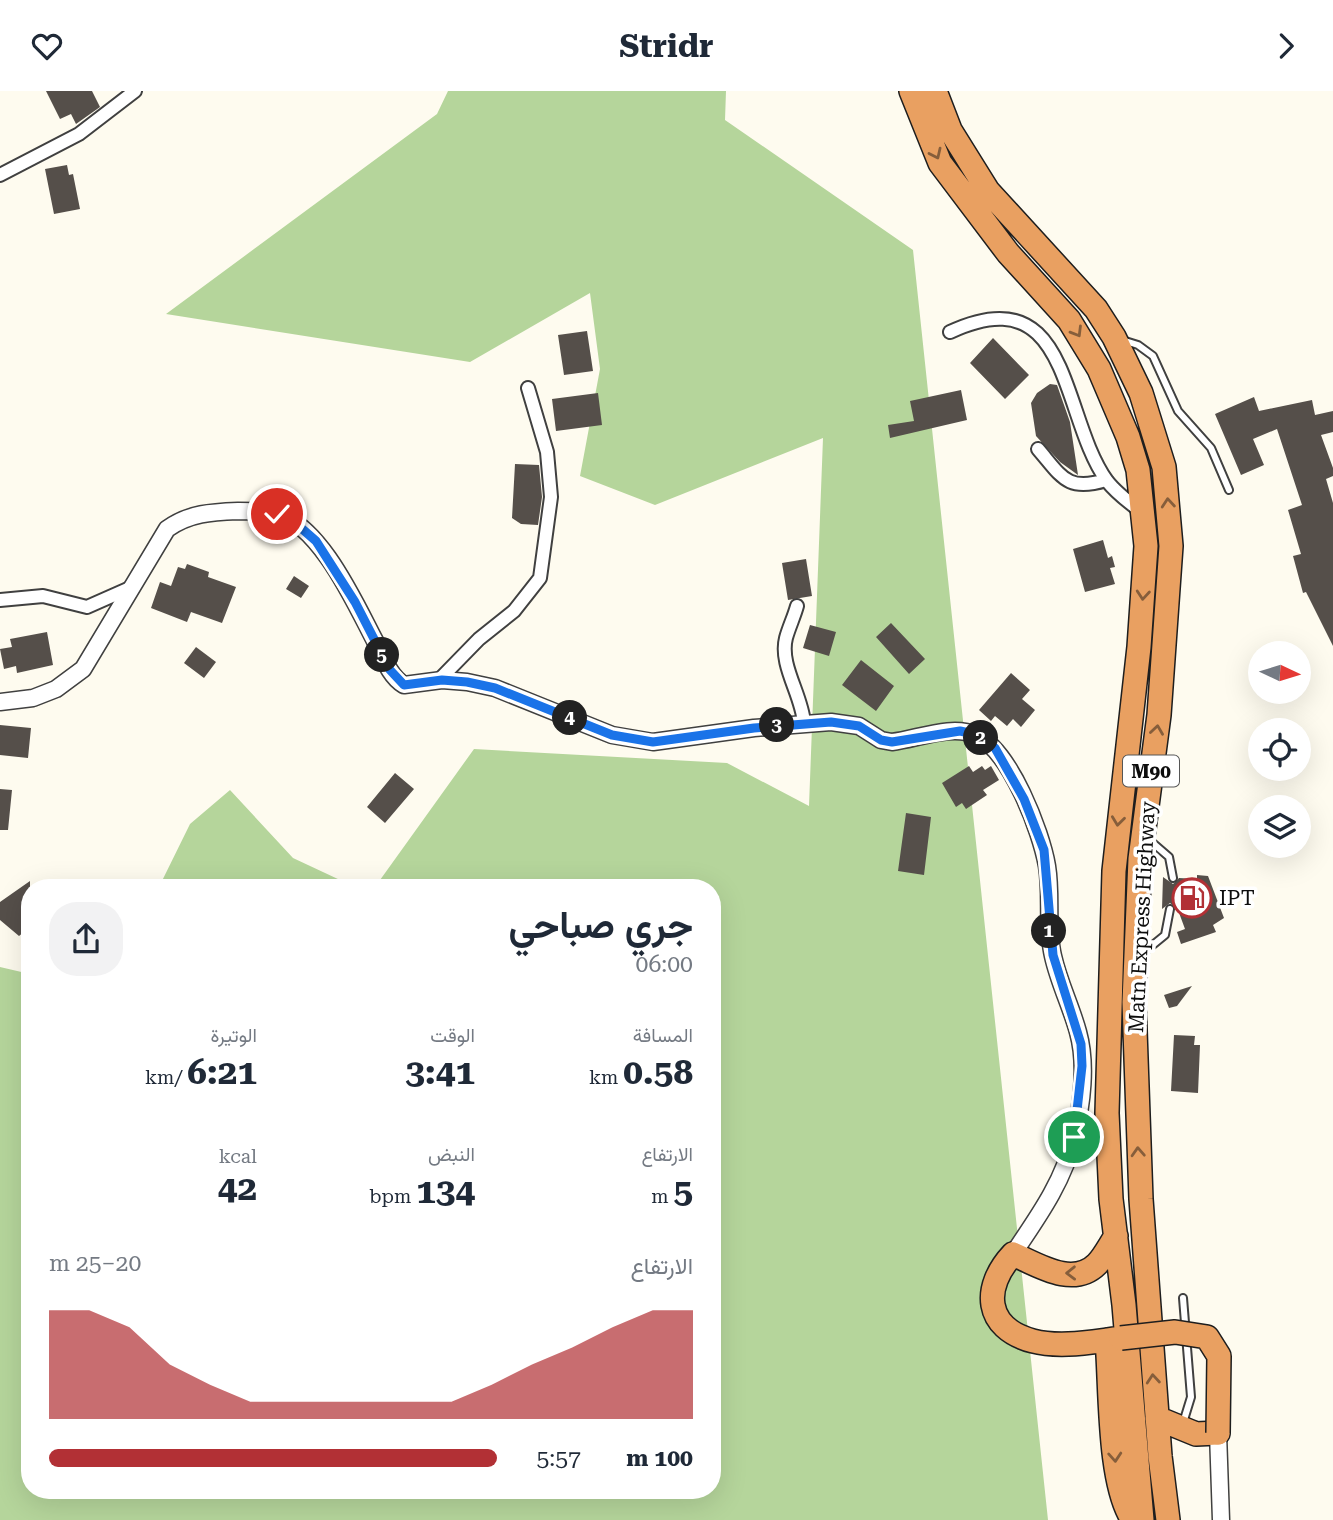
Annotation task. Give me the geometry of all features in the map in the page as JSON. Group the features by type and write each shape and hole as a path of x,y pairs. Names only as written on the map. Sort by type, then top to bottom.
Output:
{"highway":[{"name":"Matn Express Highway","path":"911,91 940,163 1008,253 1069,320 1099,369 1128,436 1138,470 1146,547 1140,634 1114,871 1107,1125 1142,1520"},
{"name":"Matn Express Highway","path":"935,91 950,130 988,191 1096,309 1114,337 1141,394 1164,467 1171,546 1159,715 1143,835 1136,959 1135,1105 1160,1456 1168,1520"},
{"path":"1116,1236 1097,1265 1082,1273 1052,1271 1013,1254 1000,1268 991,1293 991,1304 1008,1329 1035,1342 1114,1339 1175,1332 1207,1337 1219,1356 1198,1431 1160,1456"},
{"path":"1114,1339 1116,1470 1125,1507 1133,1520"},
{"path":"1157,1418 1198,1431"}],"street":[{"path":"0,175 79,134 135,91"},
{"path":"950,332 971,322 1001,317 1024,324 1040,335 1062,369 1106,479 1143,513"},
{"path":"438,681 479,639 514,611 540,577 551,497 547,452 528,388"},
{"path":"1038,449 1068,482 1088,485 1106,479"},
{"path":"0,702 33,698 73,679 90,660 167,529 179,520 208,512 277,514 300,527 316,541 355,602 398,681 411,685 438,681 467,682 495,688 612,735 653,742 804,723 849,724 892,742 960,731 974,734 995,748 1040,836 1048,869 1053,955 1078,1029 1082,1078 1074,1137 1065,1165 1051,1196 1013,1254"},
{"path":"0,600 43,596 87,607 130,588"},
{"path":"797,607 785,639 787,663 796,685 804,723"},
{"path":"1198,1431 1221,1520"}],"lane":[{"path":"1114,337 1138,345 1153,356 1178,411 1210,448 1229,490"},
{"path":"1143,835 1169,857 1173,878"},
{"path":"1136,959 1165,935 1170,909"},
{"path":"1183,1298 1191,1397 1198,1431"}],"green space":[{"path":"448,91 726,91 725,120 913,250 1048,1520 0,1520 0,967 21,972 21,1499 721,1499 721,879 381,879 474,749 727,763 809,806 823,438 655,505 580,476 600,369 590,293 470,362 166,314 437,114"},
{"path":"230,790 293,858 338,879 163,879 190,824"}],"building":[{"path":"46,91 92,91 100,107 76,124 71,114 60,119"},
{"path":"67,165 69,175 73,174 80,209 54,214 45,169"},
{"path":"587,331 593,371 564,375 558,335"},
{"path":"993,338 1029,375 1005,399 970,363"},
{"path":"1050,384 1057,385 1070,422 1078,475 1060,462 1036,436 1031,403 1037,393"},
{"path":"961,390 967,420 890,438 888,425 914,421 910,401"},
{"path":"598,393 602,425 556,431 552,399"},
{"path":"1254,397 1259,411 1312,400 1315,415 1333,411 1333,432 1321,435 1333,468 1333,476 1326,479 1333,503 1333,646 1306,592 1303,593 1293,556 1301,554 1288,510 1302,505 1277,429 1253,439 1264,465 1241,475 1215,414"},
{"path":"515,464 539,465 542,497 538,525 521,524 512,518"},
{"path":"1103,540 1108,558 1112,556 1115,567 1110,568 1115,584 1085,592 1073,549"},
{"path":"806,559 812,596 788,600 782,563"},
{"path":"187,564 209,572 208,577 236,587 222,623 191,612 187,622 151,608 160,582 171,586 178,567 185,569"},
{"path":"294,576 309,586 301,598 286,589"},
{"path":"891,623 925,659 909,674 876,637"},
{"path":"810,625 836,632 829,656 803,648"},
{"path":"47,632 53,665 17,673 16,666 4,669 0,649 12,647 10,639"},
{"path":"196,647 216,662 204,678 184,663"},
{"path":"861,660 894,686 876,711 842,685"},
{"path":"1011,673 1030,690 1022,699 1035,710 1021,727 1013,719 1007,726 995,716 991,721 979,710"},
{"path":"0,725 31,728 28,758 0,755"},
{"path":"969,766 973,772 982,766 985,770 991,766 999,780 983,790 987,795 966,809 962,803 956,807 942,783"},
{"path":"395,773 414,789 385,823 367,807"},
{"path":"0,789 12,790 8,830 0,830"},
{"path":"906,813 931,817 924,875 898,871"},
{"path":"1197,875 1208,876 1224,918 1213,925 1216,932 1181,944 1177,932 1185,929 1178,910 1170,903 1162,909 1163,877 1173,884 1179,878 1197,879"},
{"path":"21,887 19,936 0,920 0,902"},
{"path":"1192,986 1177,1006 1169,1008 1164,995"},
{"path":"1174,1035 1195,1036 1194,1045 1200,1045 1198,1093 1171,1091"}],"place":[{"name":"IPT","path":"1192,898"}],"route":[{"path":"277,514 300,527 316,541 355,602 390,670 404,685 442,680 495,688 612,735 653,742 797,723 831,722 859,726 881,740 892,742 960,731 988,741 1002,759 1024,799 1044,850 1048,869 1049,933 1053,955 1081,1044 1080,1101 1074,1137"}]}
